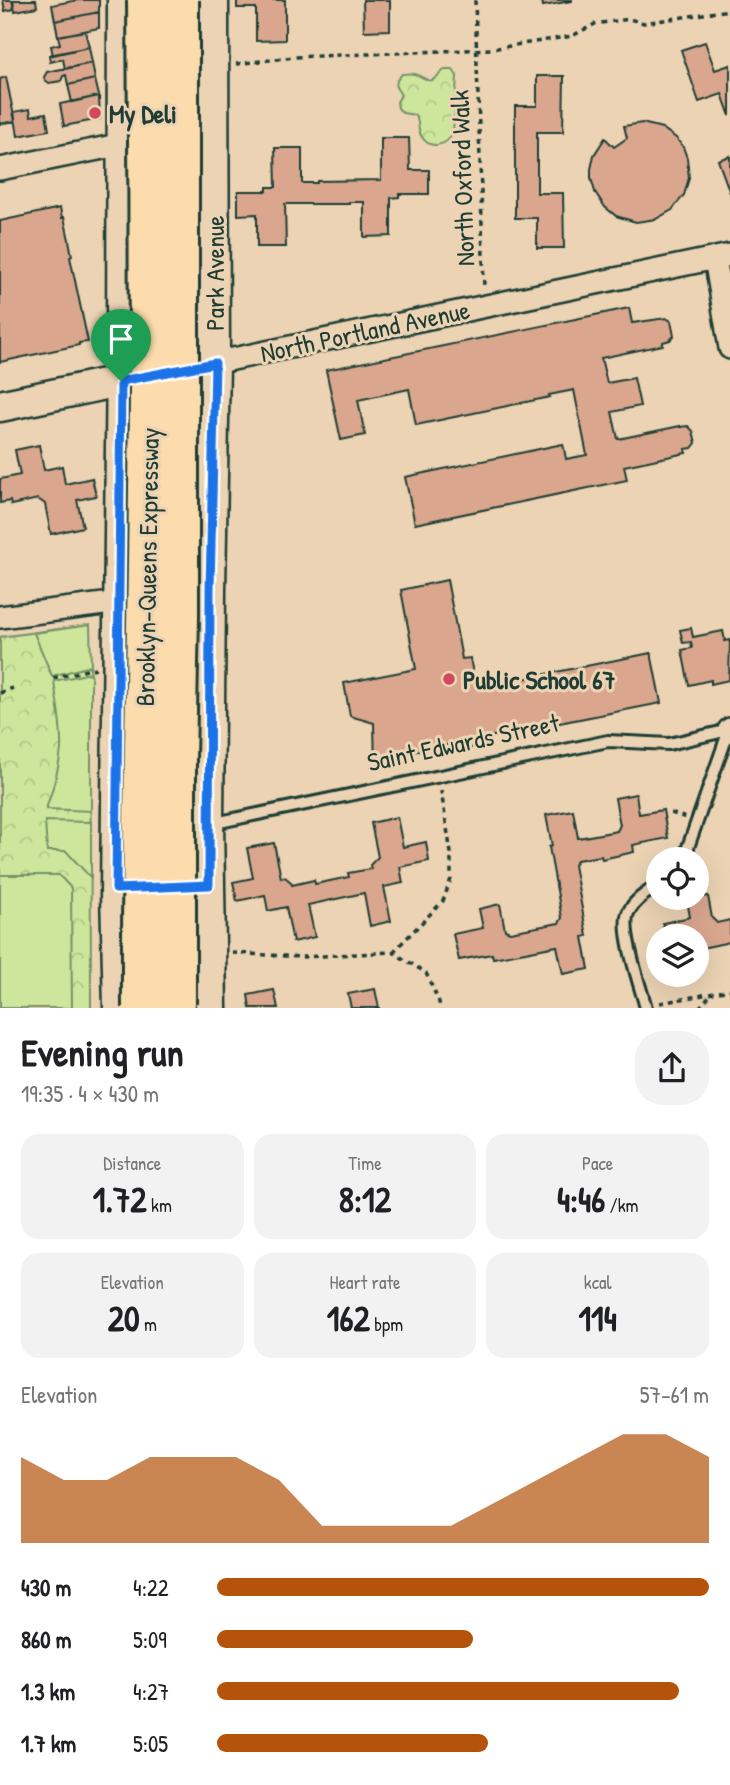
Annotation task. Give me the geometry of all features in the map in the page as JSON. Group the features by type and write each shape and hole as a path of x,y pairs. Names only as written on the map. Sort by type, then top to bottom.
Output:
{"highway":[{"name":"Brooklyn-Queens Expressway","path":"147,0 149,385 141,894 176,1006"},
{"name":"Brooklyn-Queens Expressway","path":"176,1006 176,772 180,616 178,0"}],"main road":[{"path":"119,1008 116,889 122,0"},
{"name":"Park Avenue","path":"176,1006 209,885 210,590 215,363 213,0"},
{"name":"North Portland Avenue","path":"0,406 215,363"},
{"path":"116,889 209,885"}],"street":[{"path":"0,169 123,144"},
{"path":"723,257 730,348"},
{"name":"North Portland Avenue","path":"215,363 723,257"},
{"path":"0,617 120,602"}],"lane":[{"name":"Saint Edwards Street","path":"208,824 608,741 669,744 729,729"},
{"path":"688,847 729,729"},
{"path":"646,894 627,913 626,934 652,1006"}],"path":[{"name":"North Oxford Walk","path":"475,0 484,306"},
{"path":"230,64 294,57 491,50 572,36 595,24 629,19 644,23 730,10"},
{"path":"53,678 98,668"},
{"path":"0,693 13,688"},
{"path":"393,951 443,901 451,880 451,853 440,782"},
{"path":"671,813 691,819"},
{"path":"223,952 302,957 393,951 426,973 440,1008"},
{"path":"652,1006 730,990"},
{"path":"699,1008 712,993"}],"green space":[{"path":"444,70 453,70 457,76 453,132 447,141 434,145 422,137 415,115 403,113 398,108 397,102 401,95 396,87 402,74 413,74 429,81"},
{"path":"90,625 91,1008 0,1008 0,637"},
{"path":"90,625 91,666 52,676 34,633"},
{"path":"91,673 91,811 46,809 61,749 54,681"},
{"path":"45,821 91,822 91,878 66,851 47,851"},
{"path":"0,875 59,875 71,888 72,1008 0,1008"}],"building":[{"path":"3,0 12,0 14,9 5,11"},
{"path":"13,0 36,0 37,7 15,11"},
{"path":"78,0 99,0 99,12 55,21 52,5"},
{"path":"237,0 285,0 285,40 256,41 256,8 237,8"},
{"path":"363,0 390,0 390,30 364,31"},
{"path":"542,0 572,0 572,1 543,6"},
{"path":"99,12 99,28 58,36 55,21"},
{"path":"85,31 89,47 53,55 51,46 60,44 58,36"},
{"path":"705,42 715,70 730,65 730,116 722,94 699,102 681,50"},
{"path":"89,47 92,63 65,69 63,59 50,62 49,55"},
{"path":"92,63 95,79 68,85 66,75 61,81 49,83 44,77 47,72"},
{"path":"537,76 564,76 563,132 537,132 537,193 563,193 564,248 537,248 537,218 515,218 515,106 537,106"},
{"path":"6,77 15,121 0,124 0,79"},
{"path":"95,79 99,96 72,102 68,85"},
{"path":"99,96 100,119 64,126 60,104"},
{"path":"30,109 31,116 46,113 49,130 18,136 14,112"},
{"path":"642,123 662,128 676,138 687,158 689,178 684,195 672,210 656,219 636,222 616,216 605,207 595,192 591,169 594,155 605,138 614,147 627,138 624,126"},
{"path":"381,138 409,138 410,170 429,170 429,194 399,194 399,197 391,198 391,236 364,237 364,202 285,204 286,247 257,247 257,214 238,215 238,191 267,191 267,187 276,187 275,148 302,148 302,183 381,180"},
{"path":"730,156 730,193 718,160"},
{"path":"60,208 69,240 70,257 88,342 0,362 0,221"},
{"path":"629,308 632,323 666,318 671,321 674,336 663,342 663,345 601,358 607,383 634,378 640,406 612,412 618,439 688,426 693,431 696,443 692,448 685,449 686,453 624,466 627,480 415,524 405,477 563,444 566,459 587,455 574,390 416,425 409,389 358,400 365,435 341,440 326,370"},
{"path":"39,445 44,470 62,466 65,484 92,478 96,496 77,500 83,527 51,534 45,504 38,499 11,505 10,501 0,503 0,479 20,475 15,450"},
{"path":"447,580 462,659 470,658 476,688 651,653 661,703 488,737 490,744 465,749 463,742 396,755 397,763 375,767 374,723 350,716 344,683 416,669 401,590"},
{"path":"691,628 693,637 723,631 725,641 730,640 729,680 711,684 711,680 689,685 682,650 692,648 691,642 683,643 680,630"},
{"path":"636,794 639,814 663,810 668,838 633,845 634,852 602,859 601,856 577,860 574,865 587,936 583,937 589,969 563,974 557,946 493,958 492,954 459,960 453,934 483,928 479,909 500,904 505,930 510,932 559,923 562,918 546,815 573,810 578,838 617,831 620,825 615,798"},
{"path":"397,817 403,847 426,842 429,861 400,867 403,883 384,887 391,921 370,926 364,893 308,905 315,937 293,942 286,907 268,911 265,895 237,901 233,882 253,878 247,848 274,843 281,878 285,877 292,885 314,880 315,884 349,877 348,873 371,869 370,865 378,857 371,823"},
{"path":"709,902 712,918 717,923 730,920 730,942 709,946 709,924 663,924 690,917 689,910 709,910"},
{"path":"375,989 379,1008 351,1008 348,994"},
{"path":"274,990 278,1008 250,1008 248,995"}],"place":[{"name":"My Deli","path":"95,113"},
{"name":"Public School 67","path":"449,679"}],"route":[{"path":"215,363 210,590 209,885 116,889 121,381 215,363"}]}
